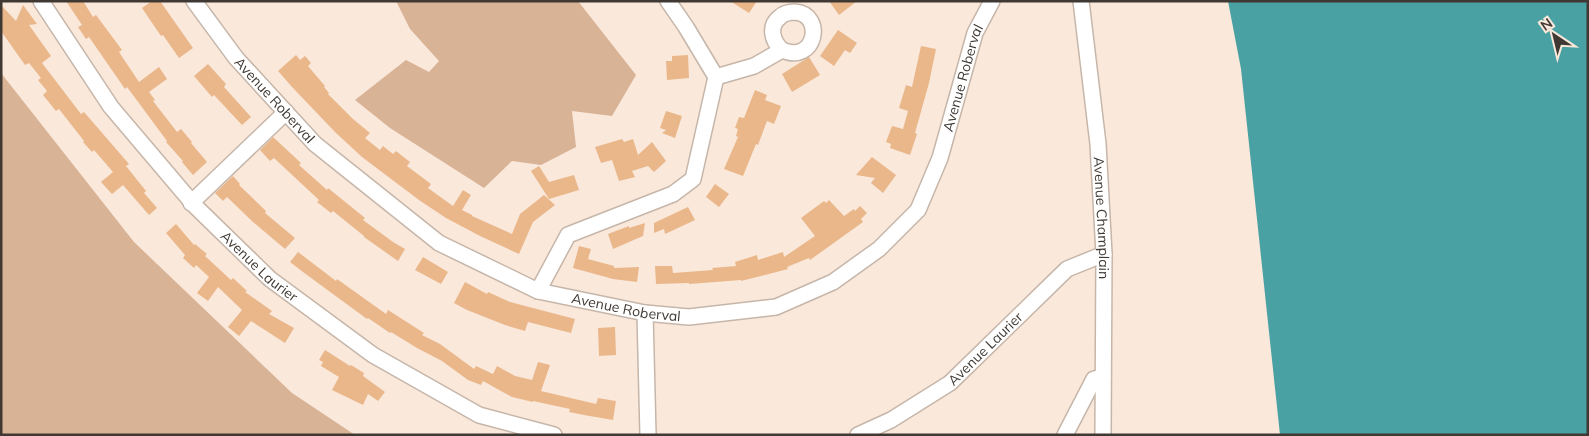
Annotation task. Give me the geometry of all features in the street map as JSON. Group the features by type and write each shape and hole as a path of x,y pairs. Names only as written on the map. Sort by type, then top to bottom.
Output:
{"street":[{"name":"Avenue Laurier","path":"41,1 111,107 191,203 270,279 373,355 479,416 554,435"},
{"name":"Avenue Roberval","path":"194,1 236,58 315,144 439,244 538,292 645,313 689,317 776,307 833,282 879,249 918,210 940,158 975,33 992,1"},
{"path":"538,292 568,234 673,194 693,179 716,78 686,27 668,1"},
{"name":"Avenue Champlain","path":"1081,1 1098,144 1104,254 1103,435"},
{"path":"716,78 754,66 782,50"},
{"path":"191,203 286,112"},
{"name":"Avenue Laurier","path":"858,435 891,420 950,383 1067,269 1104,254"},
{"path":"645,313 648,435"},
{"path":"1064,435 1094,379 1103,377"}],"shaded area":[{"path":"396,1 578,1 636,75 612,116 572,111 576,147 541,165 512,161 484,188 390,128 355,100 406,60 429,72 439,61 410,29"},
{"path":"1,73 134,242 292,393 355,435 1,435"}],"water":[{"path":"1228,1 1588,1 1588,435 1280,435 1241,69"}],"building":[{"path":"66,1 83,1 93,17 96,15 122,50 119,52 139,82 159,67 167,79 149,92 155,100 153,101 177,132 181,129 207,162 193,175 166,142 127,87 125,89 89,37 86,39 78,27 82,25"},
{"path":"152,1 160,1 193,48 179,58 142,8"},
{"path":"730,1 757,1 749,13"},
{"path":"829,1 857,1 839,15"},
{"path":"1,5 16,21 23,5 37,24 29,25 51,56 42,63 81,114 84,112 129,164 126,166 146,191 144,193 157,208 149,215 123,185 112,194 101,182 113,172 94,150 92,152 83,142 59,109 56,111 43,95 47,91 38,80 41,78 29,63 25,65 1,31"},
{"path":"838,30 857,43 850,53 845,50 834,66 820,56"},
{"path":"921,46 936,49 915,133 917,134 910,155 890,148 891,144 886,142 892,126 903,129 908,111 899,108 906,85 912,87"},
{"path":"296,55 300,60 305,56 311,63 308,66 325,86 328,94 370,133 365,138 380,150 383,146 393,154 396,151 410,162 407,166 431,184 428,188 453,206 463,190 471,195 462,210 512,234 520,214 544,195 555,205 533,222 519,254 446,218 362,157 293,88 278,71"},
{"path":"688,55 689,78 667,80 666,61 672,61 672,56"},
{"path":"809,57 820,75 792,92 782,74"},
{"path":"208,64 226,84 224,87 251,117 242,125 214,95 212,97 194,76"},
{"path":"755,90 767,95 765,100 781,106 774,124 767,121 743,176 724,169 738,137 736,136 738,129 735,128 739,117 744,118"},
{"path":"666,111 682,116 675,138 662,133 666,130 660,128"},
{"path":"273,137 301,163 299,165 327,190 328,188 365,218 363,220 405,249 398,261 364,237 333,211 331,213 317,202 319,200 274,158 270,161 260,150"},
{"path":"622,139 624,142 633,139 638,155 652,142 666,161 654,172 648,166 632,171 635,177 619,181 612,160 601,163 595,147"},
{"path":"872,157 896,175 883,193 871,183 875,178 856,175"},
{"path":"539,166 549,182 574,175 579,190 549,199 531,171"},
{"path":"233,176 239,185 266,211 265,213 295,238 285,249 227,197 223,201 215,193"},
{"path":"715,184 729,194 719,207 706,197"},
{"path":"829,200 844,216 854,209 855,211 860,206 867,213 861,219 863,222 810,260 809,258 787,267 788,269 741,281 656,284 655,266 672,266 673,273 736,266 735,262 757,255 758,260 783,252 784,257 815,236 801,218 824,201 826,203"},
{"path":"688,207 695,220 665,234 664,229 654,233 654,223"},
{"path":"645,223 643,236 613,249 608,234 629,226 629,228"},
{"path":"176,224 194,245 207,254 205,256 231,280 233,278 247,291 245,292 272,311 269,314 294,328 285,343 251,321 239,336 228,327 242,310 218,287 208,301 197,293 209,277 196,265 194,268 183,258 185,255 166,233"},
{"path":"579,246 591,249 588,259 614,266 614,268 639,267 637,282 613,279 573,268"},
{"path":"298,252 336,281 337,279 386,314 388,310 474,369 476,366 493,374 497,366 515,376 532,380 538,362 550,365 541,391 596,404 598,398 616,401 613,420 569,412 570,409 512,397 483,381 481,385 468,380 442,361 367,319 303,272 290,262"},
{"path":"423,257 448,272 441,284 415,270"},
{"path":"465,282 487,294 488,292 510,302 575,319 571,333 528,322 525,331 467,310 454,303"},
{"path":"615,327 616,355 599,356 598,328"},
{"path":"325,350 364,373 363,376 385,392 378,401 368,394 363,405 332,390 339,377 321,366 323,362 319,360"}]}
